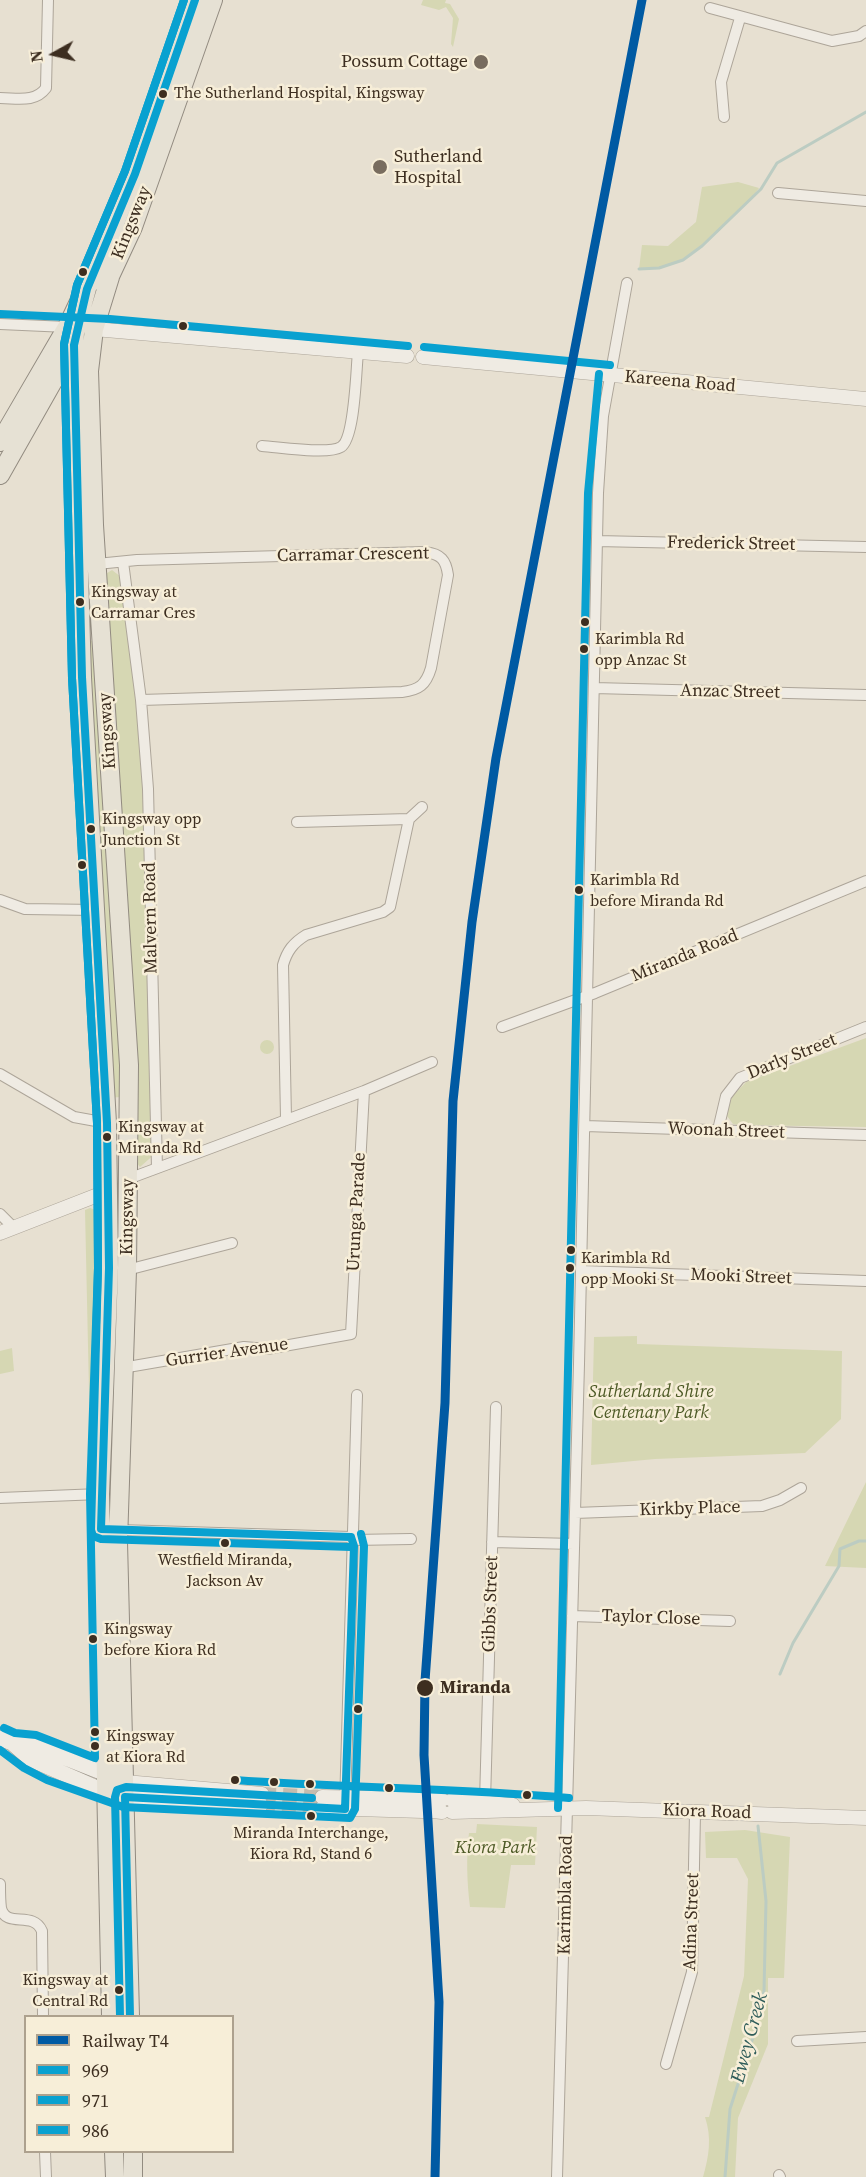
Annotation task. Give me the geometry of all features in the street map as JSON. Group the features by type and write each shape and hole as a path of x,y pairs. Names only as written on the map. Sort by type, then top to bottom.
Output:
{"main road":[{"name":"Kingsway","path":"130,2015 125,1790 110,1529 100,1494 103,1370 109,1268 107,1123 78,565 75,432 79,331 89,281 133,180 195,0"},
{"name":"Kingsway","path":"111,2015 106,1783 110,1529 127,1270 129,1065 97,564 89,370 79,331 110,277 133,227 213,0"},
{"path":"0,475 79,331"},
{"path":"0,442 79,331"},
{"path":"38,408 47,402 61,404 70,414 75,432"},
{"path":"78,565 97,564"},
{"path":"108,1191 128,1179"},
{"name":"Gurrier Avenue","path":"103,1370 122,1368"},
{"path":"6,1740 30,1759 125,1790"},
{"path":"114,2153 115,2177"},
{"path":"133,2153 133,2177"}],"street":[{"path":"0,98 32,99 46,88 48,0"},
{"path":"710,8 740,18 832,41 859,36 866,32"},
{"path":"724,117 721,82 740,18"},
{"path":"778,194 866,201"},
{"name":"Karimbla Road","path":"557,2177 585,1126 597,541 603,416 627,283"},
{"path":"0,324 358,352 350,427 344,444 337,448 324,450 262,446"},
{"name":"Kareena Road","path":"358,352 407,356 410,350 415,348 420,350 423,357 866,399"},
{"name":"Frederick Street","path":"597,541 866,547"},
{"name":"Carramar Crescent","path":"97,564 425,552 438,554 447,564 448,575 431,668 428,680 422,687 402,692 141,700"},
{"name":"Malvern Road","path":"123,562 141,700 148,789 157,1168"},
{"name":"Anzac Street","path":"594,688 866,695"},
{"path":"286,1119 283,965 287,952 295,942 306,935 383,912 390,907 409,819 422,807"},
{"path":"297,822 409,819"},
{"name":"Miranda Road","path":"502,1027 587,996 866,881"},
{"path":"0,900 25,909 96,910"},
{"name":"Darly Street","path":"718,1130 726,1096 740,1078 866,1027"},
{"path":"128,1179 364,1091 432,1062"},
{"path":"0,1074 74,1118 107,1123"},
{"name":"Urunga Parade","path":"351,1334 364,1091"},
{"name":"Woonah Street","path":"585,1126 866,1135"},
{"path":"0,1233 108,1191"},
{"path":"0,1214 13,1227"},
{"path":"127,1270 232,1244"},
{"name":"Mooki Street","path":"580,1271 866,1281"},
{"name":"Gurrier Avenue","path":"122,1368 244,1347 267,1349 351,1334"},
{"path":"345,1804 357,1395"},
{"name":"Gibbs Street","path":"485,1802 496,1407"},
{"name":"Kirkby Place","path":"575,1513 747,1508 772,1504 801,1488"},
{"path":"0,1498 100,1494"},
{"path":"110,1529 352,1539 411,1539"},
{"path":"492,1542 574,1544"},
{"name":"Taylor Close","path":"572,1616 730,1621"},
{"path":"125,1790 261,1799"},
{"name":"Kiora Road","path":"437,1806 485,1802 548,1808"},
{"name":"Kiora Road","path":"322,1803 866,1818"},
{"name":"Adina Street","path":"666,2064 692,1972 695,1812"},
{"path":"0,1884 1,1909 5,1916 11,1919 33,1920 39,1924 42,1931 43,2015"},
{"path":"797,2041 866,2037"},
{"path":"45,2153 46,2177"}],"green space":[{"path":"423,0 446,0 445,3 450,4 459,19 453,47 451,44 453,18 446,7 439,10 421,5"},
{"path":"738,182 759,188 735,216 713,236 679,262 662,267 639,269 642,245 668,246 696,222 702,187"},
{"path":"112,570 125,580 141,700 157,1152 140,1167 136,1162 121,1097 106,1098 87,641 102,640 104,575"},
{"path":"866,1038 866,1127 739,1125 733,1124 727,1116 730,1099 746,1082"},
{"path":"267,1040 272,1042 274,1047 272,1052 267,1054 262,1052 260,1047 262,1042"},
{"path":"90,1208 96,1210 100,1218 91,1482 85,1210"},
{"name":"Sutherland Shire Centenary Park","path":"637,1336 637,1344 842,1351 841,1419 805,1453 655,1459 591,1465 594,1337"},
{"path":"12,1348 14,1371 0,1374 0,1351"},
{"path":"866,1482 866,1568 825,1566"},
{"name":"Kiora Park","path":"477,1824 537,1827 535,1865 511,1865 505,1908 470,1907 467,1870 468,1842 469,1833 476,1833"},
{"path":"745,1830 790,1837 784,1978 768,1978 768,2044 738,2118 735,2177 703,2177 709,2147 705,2117 709,2117 744,1976 748,1879 737,1858 706,1858 705,1832"}],"waterway":[{"path":"639,269 659,268 683,260 702,246 761,189 777,163 866,112"},
{"name":"Ewey Creek","path":"780,1674 793,1643 839,1566 840,1549 859,1541 866,1541"},
{"name":"Ewey Creek","path":"725,2177 730,2109 754,2034 764,1991 766,1901 758,1826"}],"tunnel":[{"path":"262,1794 322,1797"},
{"path":"261,1805 322,1808"}],"rail line":[{"name":"T4","path":"435,2177 439,2002 424,1755 425,1681 445,1403 453,1101 472,922 496,758 642,0"}],"transit line":[{"name":"971","path":"184,0 125,171 77,285 64,344 72,678 97,1123 98,1268 91,1530 93,1536 101,1539 351,1547"},
{"path":"4,1728 15,1733 36,1735 95,1758 90,1494 98,1268 97,1123 72,678 64,344 77,285 125,171 184,0"},
{"name":"969","path":"195,0 135,174 87,289 74,345 82,677 107,1123 109,1268 101,1529 351,1537"},
{"name":"986","path":"0,314 110,319 408,346"},
{"name":"986","path":"424,347 610,365"},
{"name":"986","path":"558,1808 588,493 599,374"},
{"name":"971","path":"0,1750 24,1768 47,1780 123,1807 350,1818 355,1809 364,1546 361,1534"},
{"name":"969","path":"130,2015 125,1797 345,1809 354,1546 351,1537"},
{"name":"986","path":"235,1780 569,1798"},
{"path":"120,2015 115,1797 117,1790 126,1787 312,1798"}],"place":[{"name":"Possum Cottage","path":"481,62"},
{"name":"The Sutherland Hospital, Kingsway","path":"163,94"},
{"name":"Sutherland Hospital","path":"380,167"},
{"name":"Kingsway at Carramar Cres","path":"80,602"},
{"name":"Karimbla Rd opp Anzac St","path":"584,649"},
{"name":"Kingsway opp Junction St","path":"91,829"},
{"name":"Karimbla Rd before Miranda Rd","path":"579,890"},
{"name":"Kingsway at Miranda Rd","path":"107,1137"},
{"name":"Karimbla Rd opp Mooki St","path":"570,1268"},
{"name":"Westfield Miranda, Jackson Av","path":"225,1543"},
{"name":"Kingsway before Kiora Rd","path":"93,1639"},
{"name":"Miranda","path":"425,1688"},
{"name":"Kingsway at Kiora Rd","path":"95,1746"},
{"name":"Miranda Interchange, Kiora Rd, Stand 6","path":"311,1816"},
{"name":"Kingsway at Central Rd","path":"119,1990"}]}
